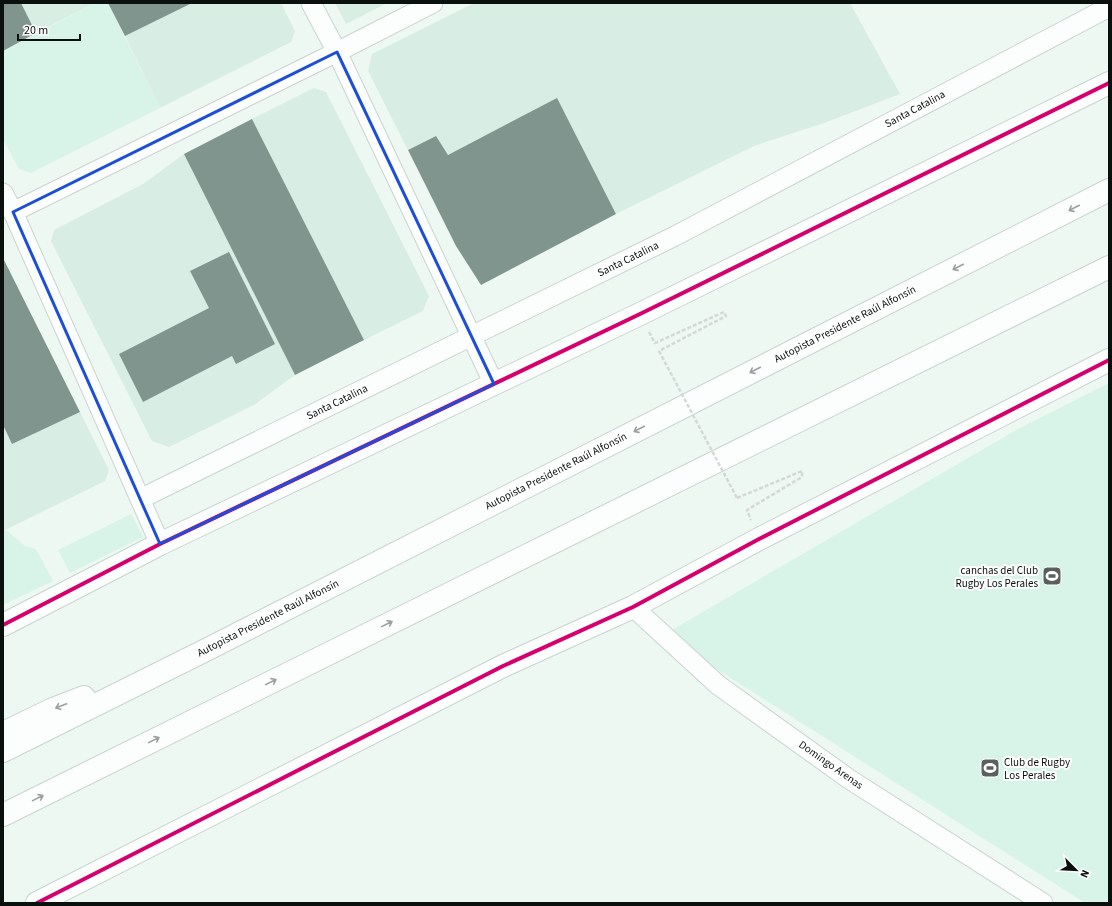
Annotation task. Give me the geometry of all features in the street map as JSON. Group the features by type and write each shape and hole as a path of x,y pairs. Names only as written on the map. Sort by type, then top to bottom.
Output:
{"main road":[{"path":"3,625 160,544 640,314 1109,83"},
{"name":"Autopista Presidente Raúl Alfonsín","path":"3,751 202,652 1109,190"},
{"path":"3,815 1109,267"},
{"path":"36,903 503,666 633,607 758,539 1109,360"},
{"path":"3,733 53,709 202,652"}],"street":[{"path":"311,3 337,52 494,384"},
{"path":"13,212 433,3"},
{"name":"Santa Catalina","path":"140,499 675,236 1109,7"},
{"path":"3,193 13,212 160,544"},
{"name":"Domingo Arenas","path":"633,607 724,689 849,779 1043,903"}],"path":[{"path":"640,314 655,343 724,312 726,316 659,351 737,498 802,471 802,477 747,510 758,539"}],"highlighted area":[{"path":"337,52 494,384 160,544 13,212"}],"shaded area":[{"path":"21,3 95,3 36,33"},
{"path":"95,3 108,3 160,108 31,173 19,169 3,139 3,51"},
{"path":"192,3 281,3 295,31 291,42 160,108 125,36"},
{"path":"335,3 387,3 346,24"},
{"path":"474,3 850,3 900,94 824,123 754,146 616,214 557,99 448,155 436,136 408,150 368,71 372,54"},
{"path":"314,88 326,92 429,296 423,311 364,340 252,119"},
{"path":"184,154 295,375 254,405 169,447 152,441 51,241 54,230 143,184"},
{"name":"Club de Rugby Los Perales","path":"1109,383 1109,903 1085,903 663,635 1018,429"},
{"path":"80,412 109,470 105,481 3,531 3,425 12,444"},
{"path":"131,514 143,537 70,573 58,550"},
{"path":"6,530 25,546 36,549 53,581 3,605 3,531"}],"building":[{"path":"3,3 21,3 36,33 3,51"},
{"path":"108,3 192,3 125,36"},
{"path":"557,98 616,214 481,285 456,246 408,150 436,136 448,155"},
{"path":"252,119 364,340 295,375 184,154"},
{"path":"229,252 275,344 236,364 232,356 143,402 119,354 209,308 190,271"},
{"path":"3,258 80,412 12,444 3,425"}],"cycle path":[{"path":"3,625 160,544 640,314 1109,83"},
{"path":"37,903 503,666 633,607 759,539 1109,360"}],"place":[{"name":"canchas del Club Rugby Los Perales","path":"1052,576"},
{"name":"Club de Rugby Los Perales","path":"990,768"}]}
